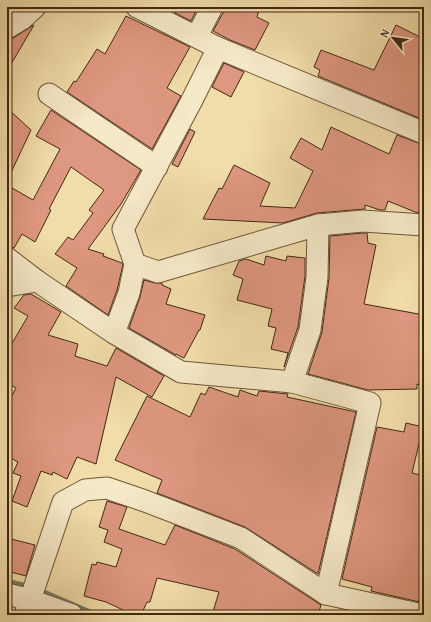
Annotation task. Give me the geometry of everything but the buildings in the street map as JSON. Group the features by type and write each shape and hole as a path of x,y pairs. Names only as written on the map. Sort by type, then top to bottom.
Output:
{"street":[{"path":"137,7 197,36 218,48 424,133"},
{"path":"197,36 212,7"},
{"path":"114,333 129,293 135,264 123,229 157,167 218,48"},
{"path":"49,94 157,167"},
{"path":"135,264 158,272 318,226 363,221 424,225"},
{"path":"292,382 310,330 317,277 318,226"},
{"path":"7,258 114,333 181,372 292,382 370,403 326,594"},
{"path":"7,286 37,280"},
{"path":"27,608 62,502 85,490 107,488 241,538 326,594 423,615"},
{"path":"7,594 27,608 72,615"}],"waterway":[{"path":"7,582 31,587 96,615"}]}
